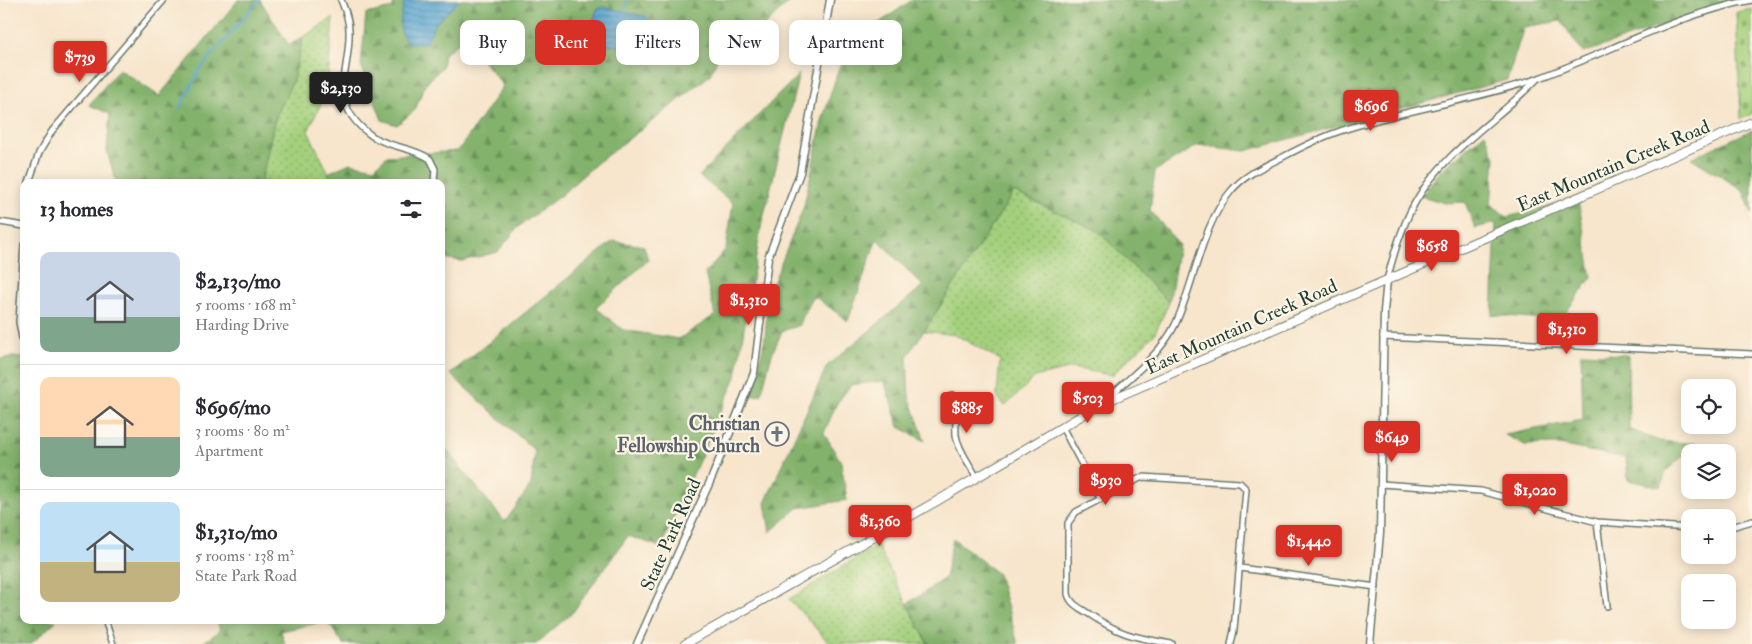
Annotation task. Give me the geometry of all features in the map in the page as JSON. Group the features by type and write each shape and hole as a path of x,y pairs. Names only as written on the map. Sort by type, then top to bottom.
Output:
{"main road":[{"name":"East Mountain Creek Road","path":"685,644 977,478 1103,403 1752,122"}],"street":[{"path":"30,179 39,153 52,131 164,0"},
{"path":"341,0 349,30 342,83 347,104 359,122 372,135 388,144 430,158 435,169 434,179"},
{"name":"State Park Road","path":"637,644 710,482 754,373 765,272 772,243 792,199 800,173 830,0"},
{"path":"1103,403 1152,357 1168,337 1182,309 1217,212 1231,191 1244,178 1311,142 1340,130 1478,96 1538,78 1660,29 1752,0"},
{"path":"1370,644 1376,587 1381,484 1383,337 1387,280 1407,218 1430,180 1458,150 1521,96 1538,78"},
{"path":"0,222 20,225"},
{"path":"20,307 20,327"},
{"path":"1383,337 1752,354"},
{"path":"952,395 957,408 956,434 959,446 977,478"},
{"path":"1062,427 1100,498"},
{"path":"1172,644 1118,632 1073,603 1068,597 1069,520 1076,512 1100,498 1147,476 1243,484 1247,495 1231,644"},
{"path":"1381,484 1481,491 1597,522 1681,527"},
{"path":"1736,526 1752,521"},
{"path":"1597,522 1607,606"},
{"path":"1240,568 1376,587"},
{"path":"106,624 113,644"}],"green space":[{"path":"238,0 260,0 289,45 303,37 293,80 275,119 262,179 115,179 107,151 110,114 89,105 119,69 159,96"},
{"path":"394,0 791,0 770,20 709,20 709,65 715,65 710,75 597,163 561,195 518,227 498,252 462,261 445,259 445,179 331,179 328,173 350,163 374,168 387,156 458,151 503,86 486,65 525,65 525,20 460,20 460,42 444,54 442,67 425,85 415,110 397,125 382,120 361,65 366,14 393,8"},
{"path":"912,0 1736,0 1583,53 1561,21 1524,27 1507,80 1245,151 1198,145 1155,171 1150,210 1179,245 1169,303 1098,231 1014,192 907,357 909,396 925,441 899,427 884,381 851,385 837,403 824,433 841,462 847,500 798,508 770,532 765,503 827,366 923,286 877,239 848,321 814,296 798,326 782,331 772,354 761,395 752,396 765,338 768,296 804,206 822,121 840,65 902,65 902,20 883,20"},
{"path":"1752,9 1752,114 1741,119 1736,12"},
{"path":"333,18 327,91 308,131 332,179 262,179 275,119 293,80 303,37"},
{"path":"799,74 761,227 736,377 661,547 628,536 573,612 536,644 343,644 329,624 445,624 445,448 505,522 531,485 535,451 450,374 613,241 644,246 648,260 596,308 623,330 679,339 715,315 705,273 726,249 733,203 699,176"},
{"path":"1752,130 1752,213 1743,190 1691,158"},
{"path":"1485,133 1495,158 1491,204 1507,217 1578,200 1592,277 1560,320 1492,315 1496,223 1475,228 1465,202 1445,203 1421,196 1441,170"},
{"path":"1014,192 1098,231 1169,303 1154,335 1112,375 1072,368 1035,377 1005,406 997,396 1000,360 956,335 924,331"},
{"path":"1581,353 1628,355 1629,429 1659,441 1702,444 1681,444 1681,458 1666,471 1661,487 1628,480 1626,458 1554,444 1525,445 1505,435 1583,420"},
{"path":"20,358 20,624 53,624 31,644 0,644 0,359"},
{"path":"953,538 998,574 1018,644 928,644 907,604 945,578"},
{"path":"877,545 928,644 830,644 789,599"},
{"path":"218,624 313,624 281,631 285,644 201,644 220,631"}],"water":[{"path":"404,0 460,0 435,24 426,43 408,43 400,27"},
{"path":"604,7 647,17 648,20 616,20 616,46 606,44 606,20 594,20 597,9"}],"waterway":[{"path":"180,108 200,69 259,0"},
{"path":"625,12 627,0"}],"place":[{"name":"Christian Fellowship Church","path":"777,434"}]}
